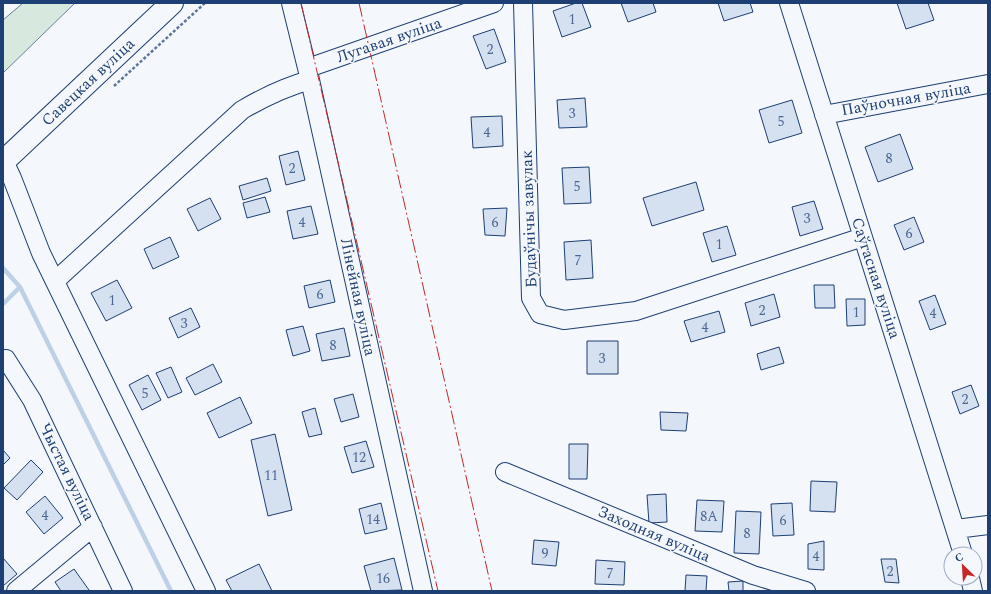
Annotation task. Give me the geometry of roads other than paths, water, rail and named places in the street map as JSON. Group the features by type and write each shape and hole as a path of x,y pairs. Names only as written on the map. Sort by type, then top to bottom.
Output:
{"main road":[{"name":"Савецкая вуліца","path":"3,161 172,3"}],"street":[{"name":"Лінейная вуліца","path":"291,3 309,74 422,591"},
{"name":"Лугавая вуліца","path":"55,281 242,110 309,74 494,3"},
{"name":"Будаўнічы завулак","path":"523,3 531,298 540,314 564,320 636,311 863,237"},
{"name":"Саўгасная вуліца","path":"789,3 961,546"},
{"name":"Паўночная вуліца","path":"824,115 988,84"},
{"path":"3,161 41,253 206,591"},
{"name":"Чыстая вуліца","path":"3,359 6,359 32,400 123,591"},
{"name":"Заходняя вуліца","path":"504,472 753,575 806,591"},
{"path":"956,530 988,525"},
{"path":"16,591 93,526"}],"waterway":[{"path":"3,268 20,287 171,591"},
{"path":"3,304 20,287"}]}
